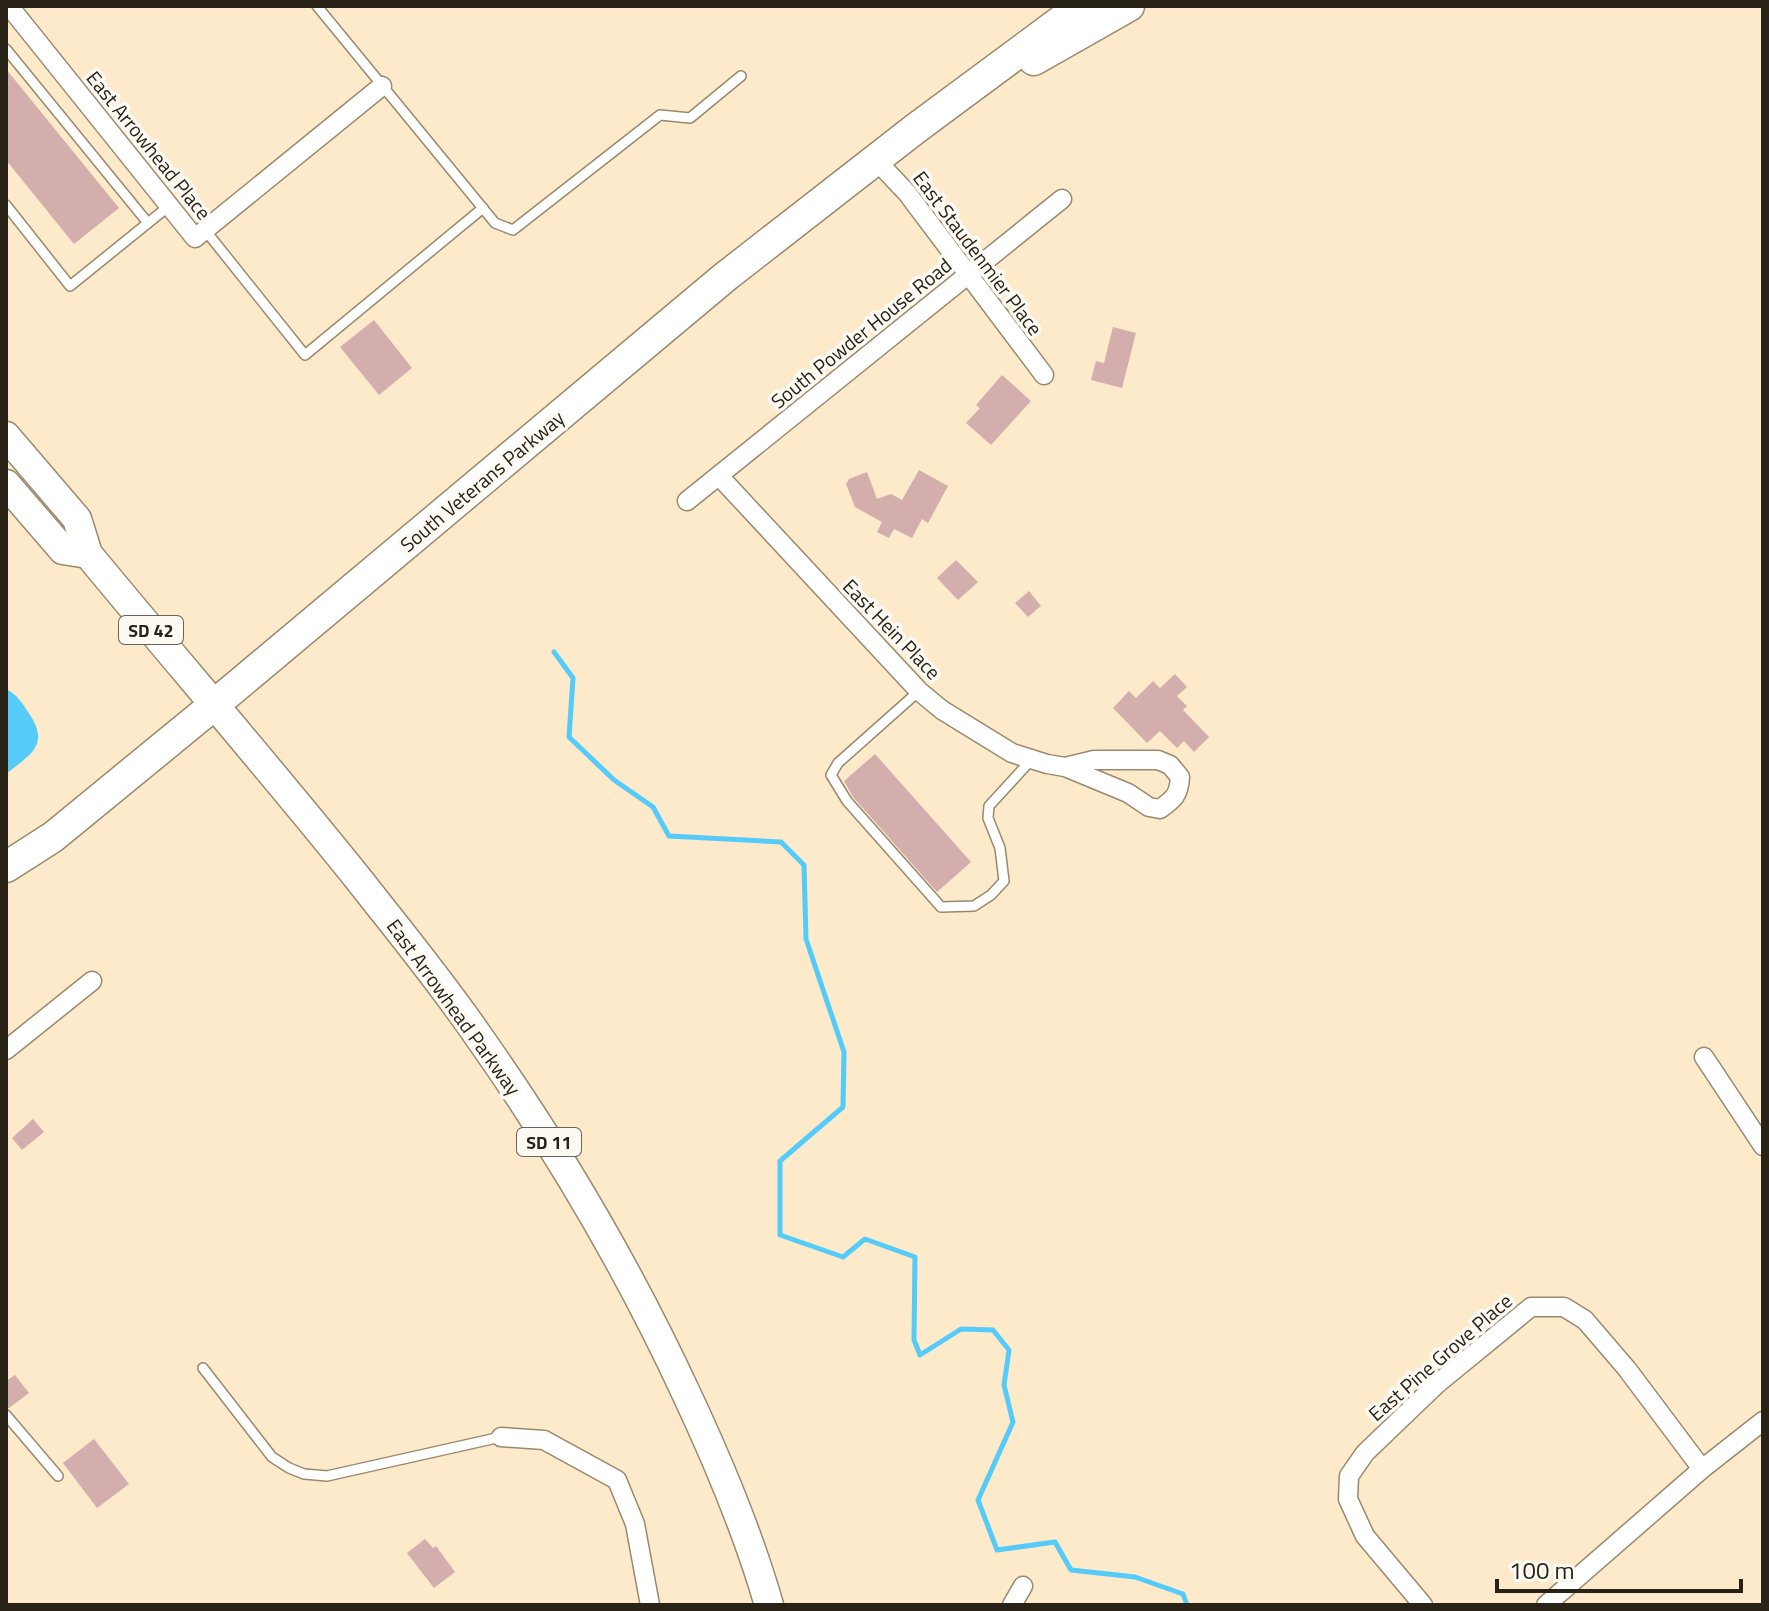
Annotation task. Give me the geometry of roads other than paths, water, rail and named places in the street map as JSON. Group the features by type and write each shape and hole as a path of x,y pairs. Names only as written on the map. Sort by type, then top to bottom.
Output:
{"highway":[{"path":"915,129 1081,6"},
{"path":"915,129 1129,6"},
{"name":"South Veterans Parkway","path":"6,867 53,837 725,277 915,129"},
{"name":"South Veterans Parkway","path":"6,887 53,837"}],"main road":[{"name":"East Arrowhead Parkway","path":"6,436 77,519 88,554 330,844 478,1035 575,1184 665,1348 713,1450 760,1573 769,1605"},
{"name":"East Arrowhead Parkway","path":"6,484 63,550 88,554"}],"street":[{"name":"East Arrowhead Place","path":"9,6 195,238 382,86"},
{"name":"East Staudenmier Place","path":"875,159 907,193 1044,375"},
{"name":"South Powder House Road","path":"687,501 1062,199"},
{"name":"East Hein Place","path":"719,476 919,691 942,710 1012,753 1065,767 1128,793 1149,807 1160,809 1180,791 1180,777 1170,765 1158,760 1094,760 1065,767"},
{"path":"6,1050 92,981"},
{"path":"1704,1057 1763,1146"},
{"name":"East Pine Grove Place","path":"1423,1605 1365,1536 1348,1499 1349,1476 1365,1453 1437,1384 1531,1307 1564,1307 1585,1320 1627,1369 1702,1469"},
{"path":"1546,1605 1702,1469 1763,1421"},
{"path":"501,1437 544,1440 617,1480 635,1524 650,1605"},
{"path":"1012,1605 1023,1586"}],"lane":[{"path":"317,6 495,223 513,230 660,115 690,118 741,76"},
{"path":"6,49 148,223"},
{"path":"6,205 70,286 169,206"},
{"path":"205,230 305,355 483,208"},
{"path":"919,691 838,763 831,775 847,801 941,907 974,906 991,895 1004,881 1000,848 988,818 989,806 1032,759"},
{"path":"203,1368 272,1457 304,1474 327,1476 501,1437"},
{"path":"6,1415 58,1476"}],"water":[{"path":"6,689 16,696 35,723 38,741 30,754 6,774"}],"waterway":[{"path":"554,652 573,678 569,737 614,780 653,807 669,836 781,842 804,865 806,939 844,1052 843,1107 780,1161 780,1235 843,1257 865,1239 915,1257 914,1340 920,1355 961,1329 993,1330 1009,1350 1004,1385 1013,1422 978,1500 997,1550 1055,1542 1071,1570 1135,1577 1183,1594 1187,1605"}]}
